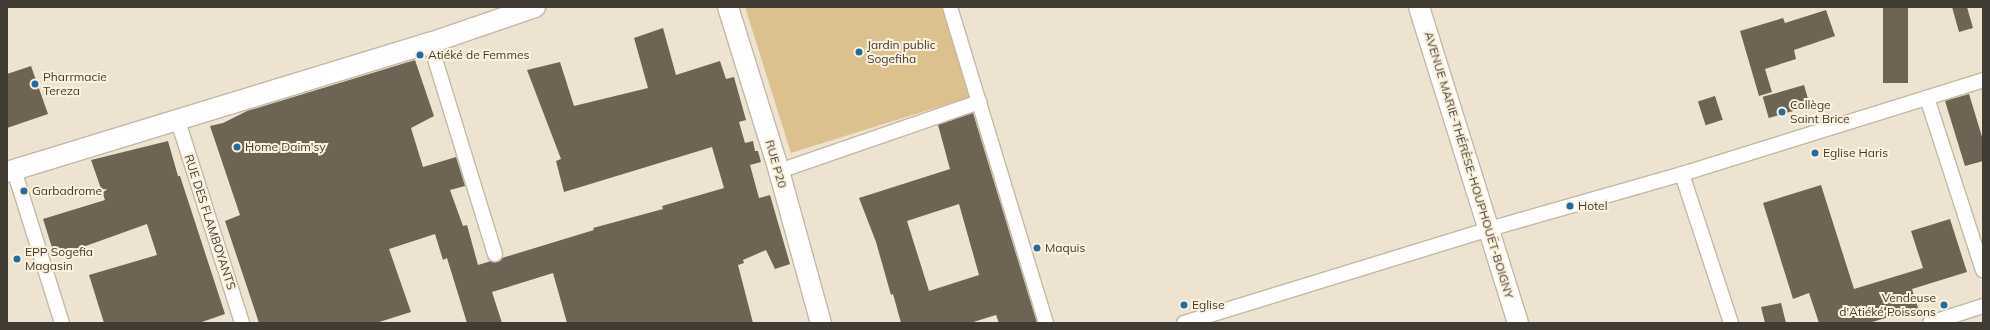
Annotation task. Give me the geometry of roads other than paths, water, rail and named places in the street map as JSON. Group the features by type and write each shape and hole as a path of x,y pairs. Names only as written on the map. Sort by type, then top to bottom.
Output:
{"street":[{"path":"62,323 11,171 430,43 535,7"},
{"name":"RUE P20","path":"728,7 779,171 821,323"},
{"path":"950,7 1046,323"},
{"name":"AVENUE MARIE-THÉRÈSE-HOUPHOUËT-BOIGNY","path":"1419,7 1518,323"},
{"path":"430,43 495,254"},
{"path":"1184,323 1489,229 1682,174 1983,80"},
{"path":"1927,98 1983,270"},
{"path":"779,171 979,102"},
{"name":"RUE DES FLAMBOYANTS","path":"178,121 242,323"},
{"path":"1682,174 1731,323"},
{"path":"1930,323 1983,306"}],"place":[{"name":"Jardin public Sogefiha","path":"859,52"},
{"name":"Atiéké de Femmes","path":"420,55"},
{"name":"Pharrmacie Tereza","path":"35,84"},
{"name":"Collège Saint Brice","path":"1782,112"},
{"name":"Home Daim'sy","path":"237,147"},
{"name":"Eglise Haris","path":"1815,153"},
{"name":"Garbadrome","path":"24,191"},
{"name":"Hotel","path":"1570,206"},
{"name":"Maquis","path":"1037,248"},
{"name":"EPP Sogefia Magasin","path":"17,259"},
{"name":"Eglise","path":"1184,305"},
{"name":"Vendeuse d'Atiéké Poissons","path":"1944,305"}]}
